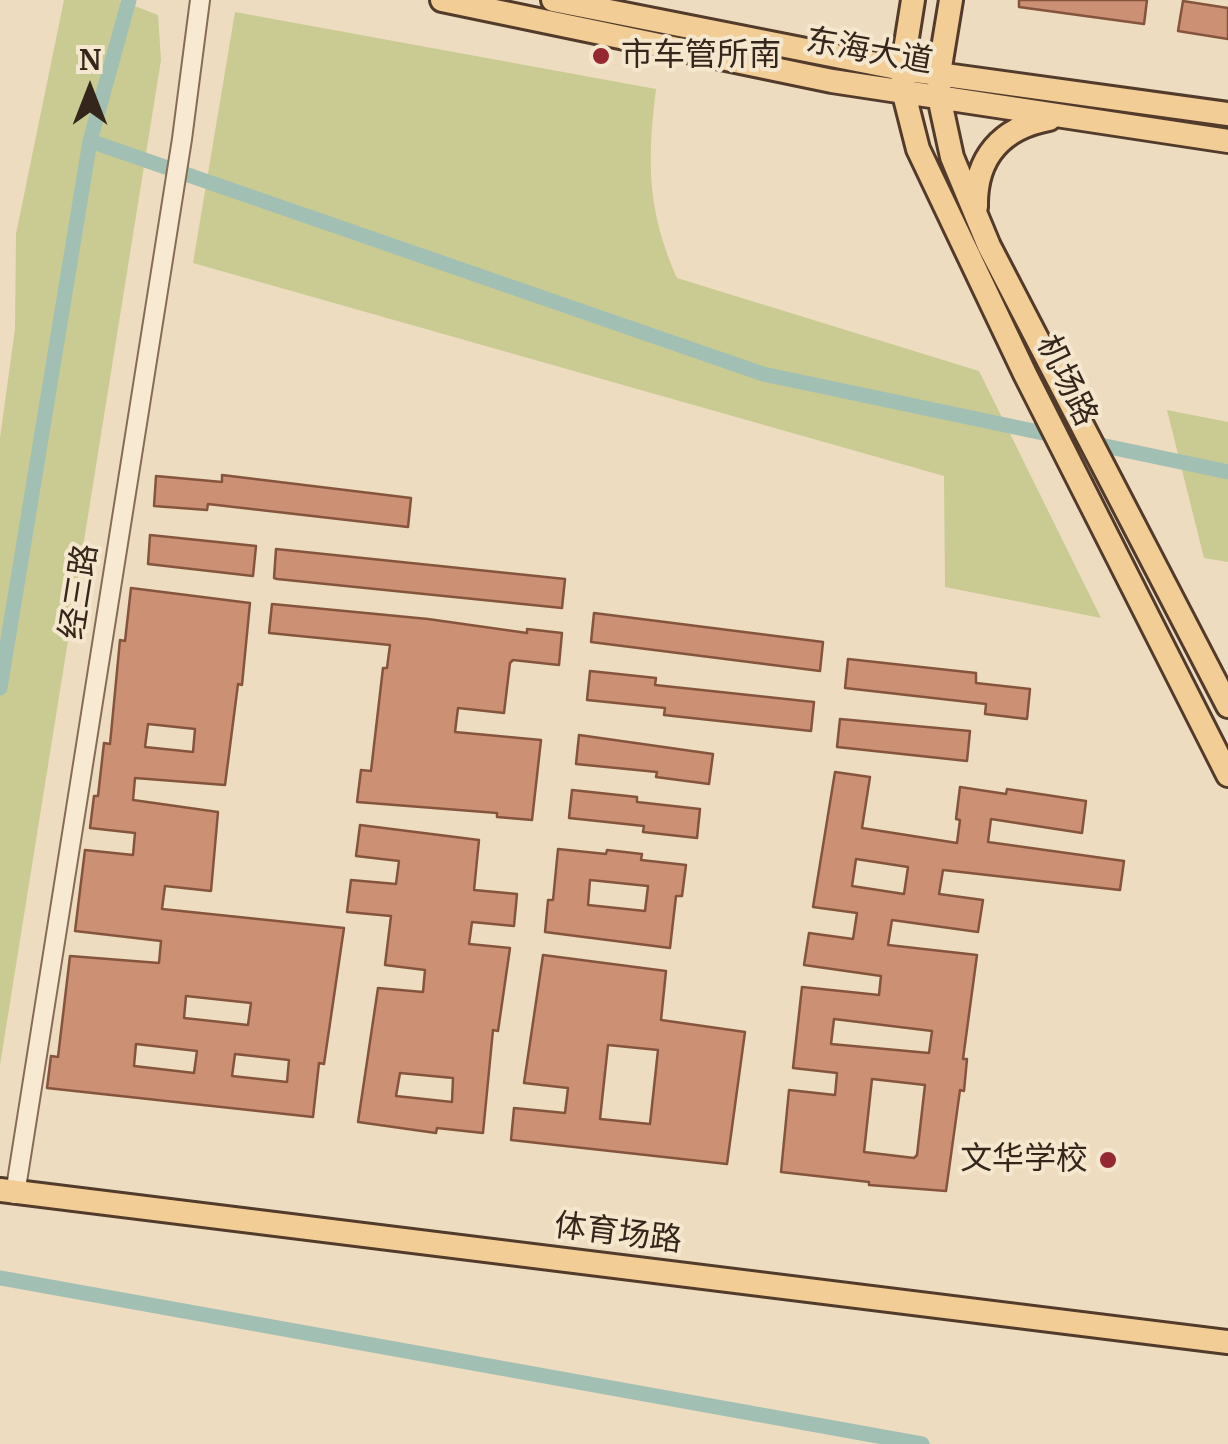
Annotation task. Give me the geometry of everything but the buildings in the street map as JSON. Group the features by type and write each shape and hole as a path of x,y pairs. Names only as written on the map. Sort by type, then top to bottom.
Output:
{"main road":[{"name":"东海大道","path":"442,0 904,94 1228,142"},
{"name":"东海大道","path":"553,0 902,69 1228,114"},
{"name":"机场路","path":"913,0 902,69 918,149 1025,374 1228,775"},
{"name":"机场路","path":"950,0 939,98 952,156 976,215 1054,371 1228,706"},
{"path":"976,215 980,170 990,149 1011,130 1062,116"},
{"name":"体育场路","path":"7,1192 1228,1342"}],"street":[{"name":"经三路","path":"7,1192 172,202 200,0"}],"green space":[{"path":"64,0 119,0 158,15 161,60 0,1065 0,438 15,329 16,234"},
{"path":"235,12 656,89 652,185 660,230 677,278 979,371 1101,618 945,587 944,476 193,263"},
{"path":"1167,410 1228,422 1228,562 1204,558"}],"waterway":[{"path":"0,688 90,141 129,0"},
{"path":"90,141 763,374 1228,472"},
{"path":"0,1278 922,1444"}],"place":[{"name":"市车管所南","path":"601,56"},
{"name":"文华学校","path":"1108,1160"}]}
